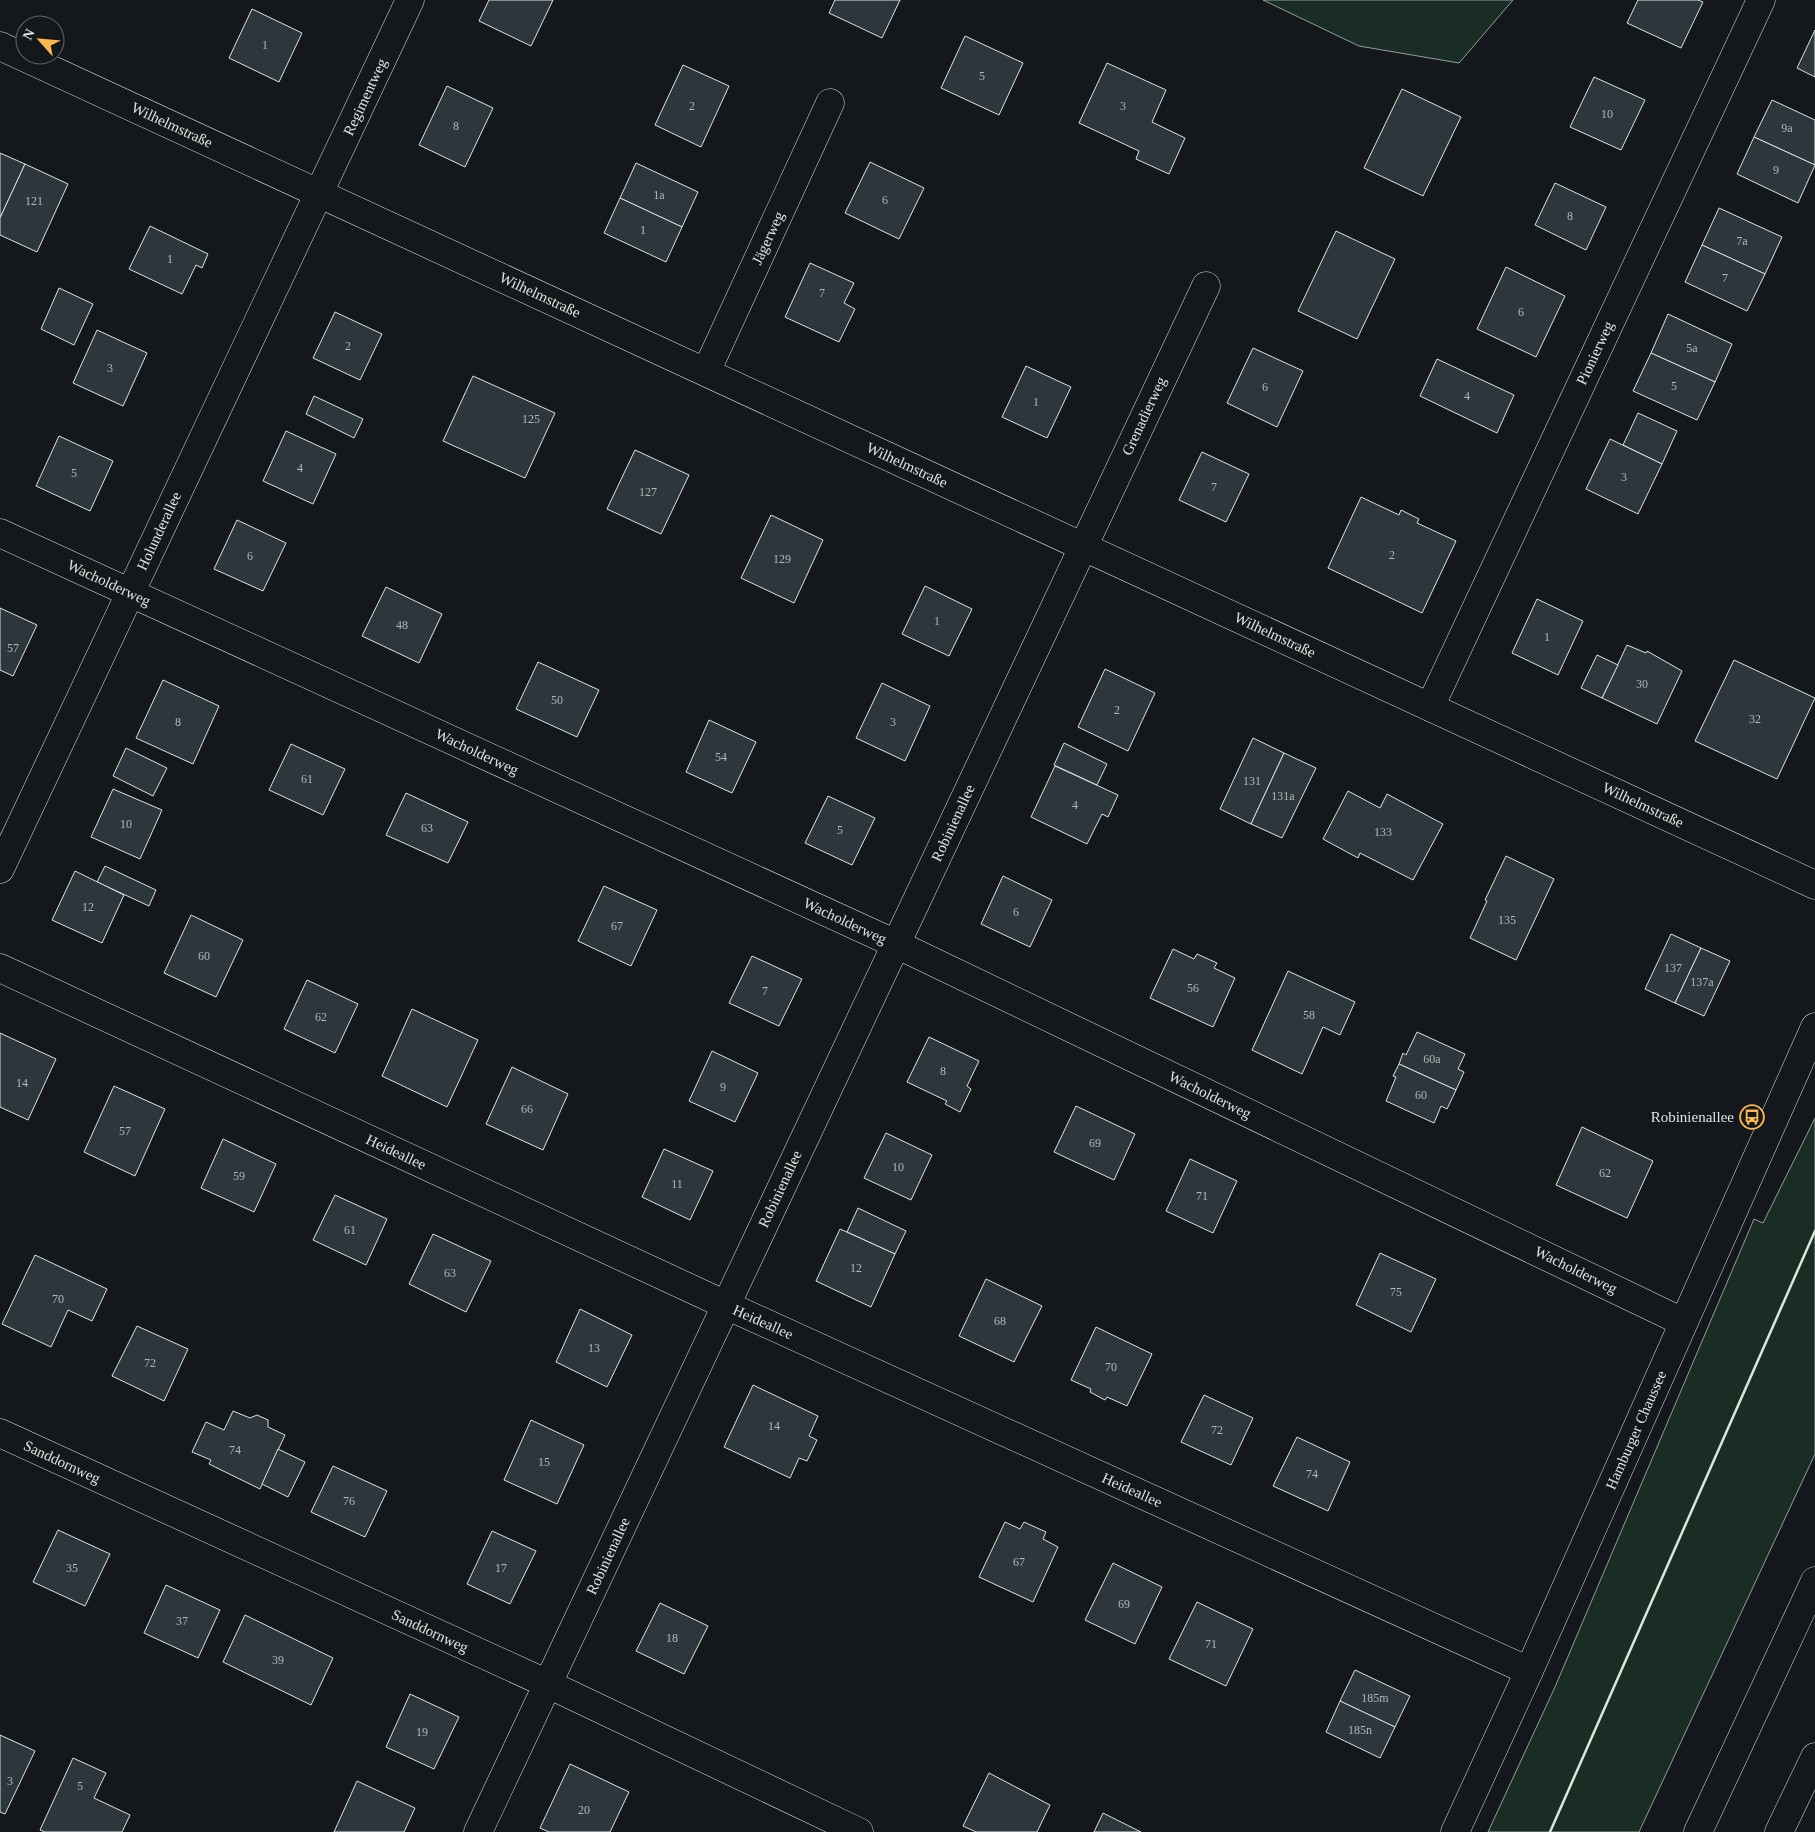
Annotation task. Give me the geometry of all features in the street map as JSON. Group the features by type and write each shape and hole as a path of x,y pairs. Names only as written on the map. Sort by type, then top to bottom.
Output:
{"main road":[{"name":"Regimentweg","path":"320,193 410,0"},
{"name":"Pionierweg","path":"1430,707 1761,0"},
{"name":"Wilhelmstraße","path":"0,46 1815,884"},
{"name":"Jägerweg","path":"706,372 830,103"},
{"name":"Holunderallee","path":"0,869 320,193"},
{"name":"Grenadierweg","path":"1083,546 1206,286"},
{"name":"Wacholderweg","path":"0,533 896,944 1684,1322"},
{"name":"Robinienallee","path":"478,1832 1083,546"},
{"name":"Heideallee","path":"0,968 726,1305 1529,1671"},
{"name":"Hamburger Chaussee","path":"1455,1832 1529,1671 1815,1027"},
{"name":"Sanddornweg","path":"0,1433 548,1684 859,1832"},
{"path":"1698,1832 1815,1581"},
{"path":"1779,1832 1815,1756"}],"green space":[{"path":"1263,0 1513,0 1459,63 1359,46"},
{"path":"1815,1118 1815,1454 1639,1832 1488,1832 1555,1687 1754,1219 1763,1223"}],"building":[{"path":"489,0 553,0 531,46 479,21"},
{"path":"835,0 900,0 882,38 829,13"},
{"path":"1638,0 1698,0 1703,2 1681,48 1627,23"},
{"path":"252,9 302,33 279,82 229,58"},
{"path":"1815,30 1815,77 1797,68"},
{"path":"965,36 1023,63 999,115 941,88"},
{"path":"1107,63 1166,90 1152,122 1185,138 1169,174 1136,159 1139,151 1079,123"},
{"path":"683,65 729,86 701,147 655,125"},
{"path":"1594,77 1645,100 1621,150 1570,127"},
{"path":"447,86 493,108 465,167 419,145"},
{"path":"1402,89 1461,117 1423,196 1364,168"},
{"path":"1772,100 1815,120 1815,165 1754,137"},
{"path":"1754,137 1815,165 1798,203 1737,174"},
{"path":"0,153 25,164 0,218"},
{"path":"870,162 924,188 899,239 845,213"},
{"path":"636,163 698,192 682,227 620,198"},
{"path":"25,164 68,184 37,252 0,235 0,218"},
{"path":"1555,183 1606,207 1586,250 1535,225"},
{"path":"620,198 682,227 666,262 604,233"},
{"path":"1719,208 1782,237 1765,274 1702,245"},
{"path":"150,226 208,254 202,268 196,265 182,294 129,269"},
{"path":"1336,231 1395,259 1357,339 1298,311"},
{"path":"1702,245 1765,274 1747,311 1685,282"},
{"path":"810,263 854,283 844,303 855,309 839,342 785,317"},
{"path":"1506,267 1565,296 1536,357 1477,329"},
{"path":"59,288 93,304 74,345 41,329"},
{"path":"335,312 382,334 360,380 313,358"},
{"path":"1668,314 1732,344 1715,382 1651,353"},
{"path":"97,330 147,353 123,406 73,383"},
{"path":"1253,348 1303,371 1277,427 1227,403"},
{"path":"1651,353 1715,382 1697,420 1633,391"},
{"path":"1437,359 1514,395 1497,433 1420,396"},
{"path":"1026,366 1071,387 1047,438 1002,417"},
{"path":"473,376 555,413 525,478 443,441"},
{"path":"314,396 363,419 354,438 306,414"},
{"path":"1638,413 1677,431 1662,464 1623,445"},
{"path":"286,431 336,454 313,504 263,481"},
{"path":"59,436 113,461 90,511 36,486"},
{"path":"1610,439 1662,464 1638,514 1586,489"},
{"path":"635,450 689,475 661,534 607,509"},
{"path":"1202,452 1249,474 1226,522 1179,500"},
{"path":"1361,497 1399,515 1401,510 1419,519 1417,523 1456,541 1422,613 1328,568"},
{"path":"771,515 823,540 794,603 741,578"},
{"path":"237,520 286,543 263,591 214,569"},
{"path":"925,586 972,609 949,656 902,634"},
{"path":"386,587 442,614 419,663 362,636"},
{"path":"1537,599 1583,621 1558,675 1512,653"},
{"path":"0,608 37,625 13,676 0,670"},
{"path":"1627,645 1646,653 1647,651 1682,671 1657,724 1602,698"},
{"path":"1597,655 1618,665 1602,698 1581,688"},
{"path":"1734,660 1815,698 1777,779 1695,741"},
{"path":"538,662 599,690 577,737 516,709"},
{"path":"1105,669 1155,693 1128,751 1078,727"},
{"path":"163,680 219,706 193,764 136,738"},
{"path":"882,683 930,706 905,761 856,738"},
{"path":"709,720 756,742 732,793 686,772"},
{"path":"1253,738 1284,753 1251,824 1220,809"},
{"path":"1064,743 1107,764 1097,785 1054,765"},
{"path":"291,744 345,769 323,815 269,790"},
{"path":"126,748 167,768 153,796 113,776"},
{"path":"1284,753 1316,768 1282,838 1251,824"},
{"path":"1055,766 1118,795 1108,817 1102,814 1087,844 1031,817"},
{"path":"113,789 162,810 140,859 91,837"},
{"path":"1348,791 1380,808 1387,794 1443,824 1413,880 1360,853 1358,858 1323,839"},
{"path":"406,793 468,822 448,863 386,835"},
{"path":"828,796 875,818 852,865 805,843"},
{"path":"1506,856 1554,879 1516,960 1470,938 1487,901 1485,900"},
{"path":"105,866 156,890 149,906 97,882"},
{"path":"75,871 124,895 102,943 52,920"},
{"path":"1003,876 1052,900 1030,947 981,924"},
{"path":"604,886 657,910 631,966 578,941"},
{"path":"191,915 243,940 216,997 164,973"},
{"path":"1671,934 1701,948 1675,1003 1645,989"},
{"path":"1701,948 1730,961 1704,1016 1675,1003"},
{"path":"1173,949 1194,959 1197,954 1217,963 1214,968 1235,978 1213,1027 1150,998"},
{"path":"752,956 802,979 779,1026 729,1003"},
{"path":"1288,971 1355,1002 1340,1035 1323,1027 1302,1074 1252,1050"},
{"path":"307,980 358,1004 335,1053 284,1029"},
{"path":"412,1009 478,1040 447,1107 382,1076"},
{"path":"1417,1032 1465,1054 1458,1069 1464,1072 1456,1090 1399,1064 1403,1053 1406,1055"},
{"path":"0,1033 56,1059 28,1120 0,1107"},
{"path":"929,1037 979,1061 967,1086 971,1089 960,1112 945,1104 947,1101 907,1082"},
{"path":"712,1051 758,1073 735,1122 689,1101"},
{"path":"1399,1064 1456,1090 1447,1109 1441,1106 1434,1123 1386,1101 1396,1077 1393,1076"},
{"path":"512,1067 568,1094 543,1150 486,1124"},
{"path":"114,1086 165,1109 135,1176 84,1152"},
{"path":"1076,1106 1135,1134 1114,1180 1054,1152"},
{"path":"1582,1127 1653,1161 1627,1218 1556,1185"},
{"path":"886,1133 932,1155 911,1200 864,1178"},
{"path":"223,1139 276,1164 254,1212 201,1188"},
{"path":"664,1149 713,1171 690,1220 642,1197"},
{"path":"1190,1159 1237,1181 1213,1233 1166,1211"},
{"path":"335,1195 387,1219 366,1265 313,1240"},
{"path":"858,1208 906,1231 895,1254 847,1232"},
{"path":"840,1229 895,1254 871,1307 816,1281"},
{"path":"433,1234 491,1261 466,1312 409,1284"},
{"path":"1380,1253 1436,1279 1411,1332 1356,1305"},
{"path":"35,1255 107,1289 92,1321 68,1310 51,1347 2,1324"},
{"path":"986,1279 1042,1306 1014,1362 959,1336"},
{"path":"580,1309 632,1335 607,1387 556,1362"},
{"path":"137,1326 188,1349 164,1401 112,1376"},
{"path":"1096,1327 1152,1354 1127,1406 1107,1397 1105,1400 1090,1392 1091,1389 1071,1380"},
{"path":"753,1385 818,1416 809,1436 817,1440 807,1461 799,1458 790,1478 724,1447"},
{"path":"1204,1395 1253,1418 1231,1465 1181,1442"},
{"path":"233,1411 250,1418 257,1415 268,1420 268,1427 285,1435 260,1489 209,1464 211,1460 192,1452 206,1422 224,1430"},
{"path":"531,1420 584,1445 557,1504 504,1480"},
{"path":"1297,1437 1350,1462 1328,1511 1273,1486"},
{"path":"278,1449 305,1462 288,1497 262,1484"},
{"path":"333,1466 387,1491 365,1537 311,1512"},
{"path":"1005,1522 1020,1529 1024,1522 1046,1532 1043,1539 1058,1547 1033,1602 979,1577"},
{"path":"58,1530 110,1554 85,1606 33,1582"},
{"path":"492,1531 536,1551 510,1604 467,1584"},
{"path":"1113,1563 1162,1587 1135,1644 1085,1620"},
{"path":"166,1585 220,1610 198,1658 144,1633"},
{"path":"1197,1602 1253,1629 1226,1686 1169,1659"},
{"path":"660,1603 708,1626 684,1674 636,1651"},
{"path":"245,1615 333,1658 311,1705 223,1662"},
{"path":"1355,1670 1410,1696 1395,1727 1340,1701"},
{"path":"410,1694 459,1717 434,1769 386,1747"},
{"path":"1340,1701 1395,1727 1380,1758 1326,1732"},
{"path":"0,1735 35,1751 5,1814 0,1812"},
{"path":"73,1758 106,1773 94,1798 130,1815 122,1832 45,1832 40,1830"},
{"path":"570,1764 629,1792 610,1832 549,1832 540,1828"},
{"path":"989,1773 1050,1805 1037,1832 976,1832 963,1826"},
{"path":"357,1781 415,1808 404,1832 334,1832"},
{"path":"1103,1813 1141,1832 1094,1832"}],"wall":[{"path":"1550,1832 1815,1231"}],"place":[{"name":"Robinienallee","path":"1752,1117"}]}
